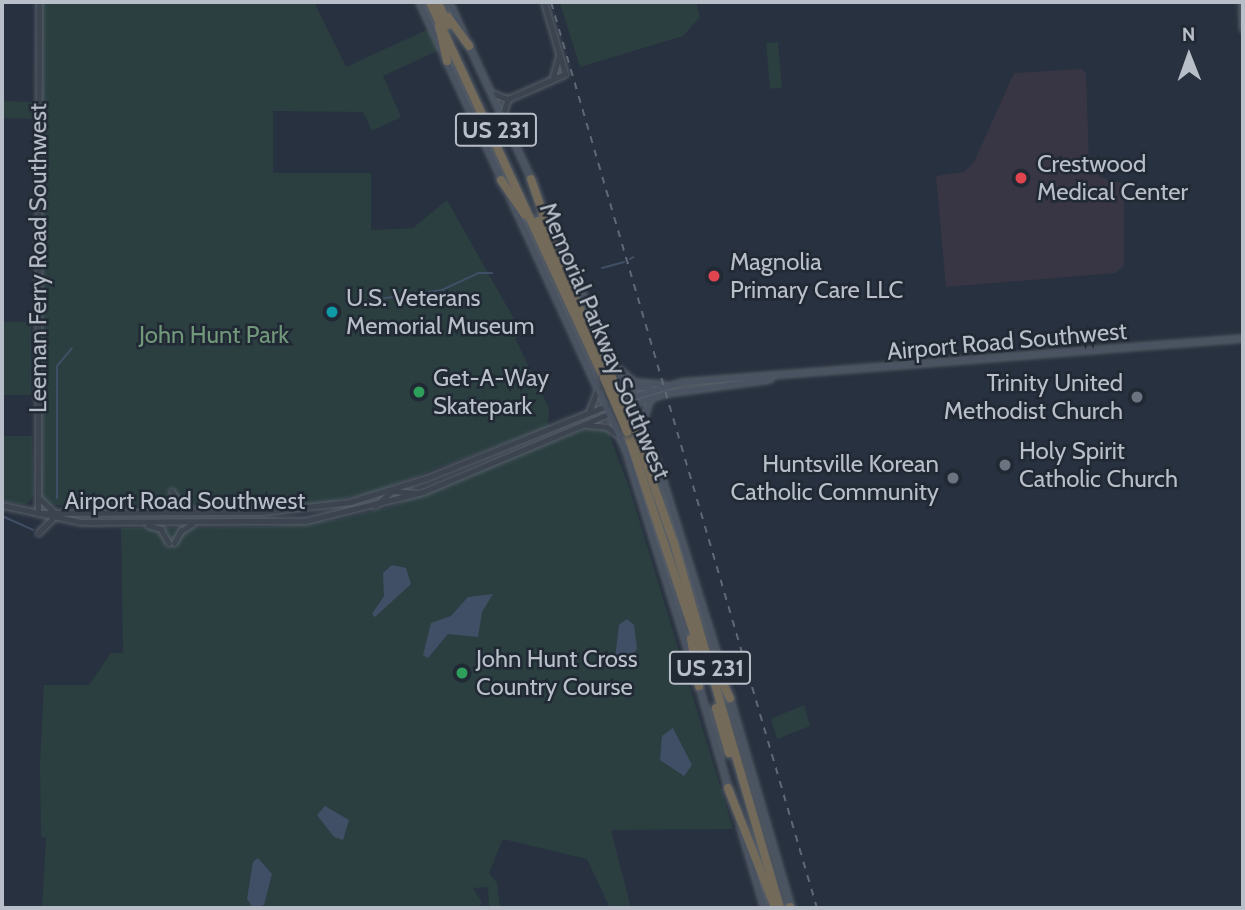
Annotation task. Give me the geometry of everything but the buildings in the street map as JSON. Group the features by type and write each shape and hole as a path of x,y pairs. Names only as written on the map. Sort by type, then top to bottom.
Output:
{"highway":[{"path":"434,3 447,61"},
{"path":"434,3 469,46"},
{"name":"Memorial Parkway Southwest","path":"434,3 537,232 608,377"},
{"name":"Memorial Parkway Southwest","path":"434,3 556,257 630,431 694,614 776,907"},
{"path":"531,179 556,257"},
{"path":"501,180 537,232"},
{"name":"Memorial Parkway Southwest","path":"630,431 776,907"},
{"path":"683,602 699,686"},
{"path":"694,614 730,699"},
{"path":"728,788 776,907"}],"main road":[{"path":"419,2 610,414 630,431 677,522 790,908"},
{"path":"449,2 632,404 630,431 655,535 764,908"},
{"path":"1242,2 1243,29"},
{"name":"Airport Road Southwest","path":"607,406 663,386 681,383 773,378 1243,338"},
{"path":"1231,339 1243,344"},
{"path":"608,351 634,382 681,383"},
{"name":"Airport Road Southwest","path":"610,414 652,397 773,378"},
{"path":"598,389 614,391 621,379"},
{"path":"625,387 663,386"},
{"path":"630,431 652,397"}],"street":[{"name":"Leeman Ferry Road Southwest","path":"38,2 38,514"},
{"path":"502,117 508,99 565,74 544,2"},
{"path":"552,78 560,55"},
{"path":"491,92 508,99"},
{"path":"589,413 598,389"},
{"name":"Airport Road Southwest","path":"38,514 54,511 200,512 305,509 392,490 607,406"},
{"name":"Airport Road Southwest","path":"38,514 53,519 140,523 305,521 370,508 424,492 610,414"},
{"path":"582,425 630,431"},
{"path":"370,508 392,490 424,492"},
{"path":"172,491 185,507 200,512"},
{"path":"38,496 54,511"},
{"path":"2,505 38,514"},
{"path":"38,533 53,519"},
{"path":"140,523 161,529 172,543 181,530 201,523"}],"shaded area":[{"name":"Crestwood Medical Center","path":"1082,69 1086,74 1089,163 1101,177 1124,184 1124,266 1115,273 946,287 936,176 964,172 974,162 1014,73"}],"green space":[{"name":"John Hunt Park","path":"39,2 314,2 346,67 429,29 439,50 383,76 401,117 372,131 363,112 273,111 273,173 371,173 371,230 413,228 447,200 523,335 515,338 549,408 548,427 371,493 330,502 280,508 48,505 40,494"},
{"path":"555,2 696,2 700,17 683,36 580,67 560,3"},
{"path":"778,42 782,88 770,89 766,43"},
{"path":"2,101 34,102 33,119 2,118"},
{"path":"2,322 31,322 31,395 2,395"},
{"name":"John Hunt Cross Country Course","path":"588,427 607,429 630,490 733,829 611,830 631,908 610,908 587,859 503,839 489,873 497,883 500,908 489,908 488,887 473,888 482,903 477,908 42,908 46,838 41,837 40,763 44,685 89,685 111,653 123,653 121,528 267,527 336,520 393,506"},
{"path":"2,436 32,436 34,495 26,505 2,501"},
{"path":"804,705 810,726 777,739 771,719"}],"water":[{"path":"392,565 406,568 411,584 375,617 372,614 384,596 383,573"},
{"path":"493,594 482,612 478,637 448,634 428,658 423,655 431,623 451,616 468,597"},
{"path":"627,619 634,625 637,649 625,665 615,658 619,625"},
{"path":"673,728 692,765 684,776 660,760 662,736"},
{"path":"325,806 349,820 343,840 334,837 317,815"},
{"path":"258,858 272,874 264,905 253,908 247,899 253,862"}],"waterway":[{"path":"630,259 634,257"},
{"path":"602,268 624,262"},
{"path":"370,305 379,299 442,290 478,273 492,273"},
{"path":"57,498 57,366 72,348"},
{"path":"2,516 33,530"}],"railway":[{"path":"551,2 817,908"}],"place":[{"name":"Crestwood Medical Center","path":"1021,178"},
{"name":"Magnolia Primary Care LLC","path":"714,276"},
{"name":"U.S. Veterans Memorial Museum","path":"332,312"},
{"name":"Get-A-Way Skatepark","path":"419,392"},
{"name":"Trinity United Methodist Church","path":"1137,397"},
{"name":"Holy Spirit Catholic Church","path":"1005,465"},
{"name":"Huntsville Korean Catholic Community","path":"953,478"},
{"name":"John Hunt Cross Country Course","path":"462,673"}]}
